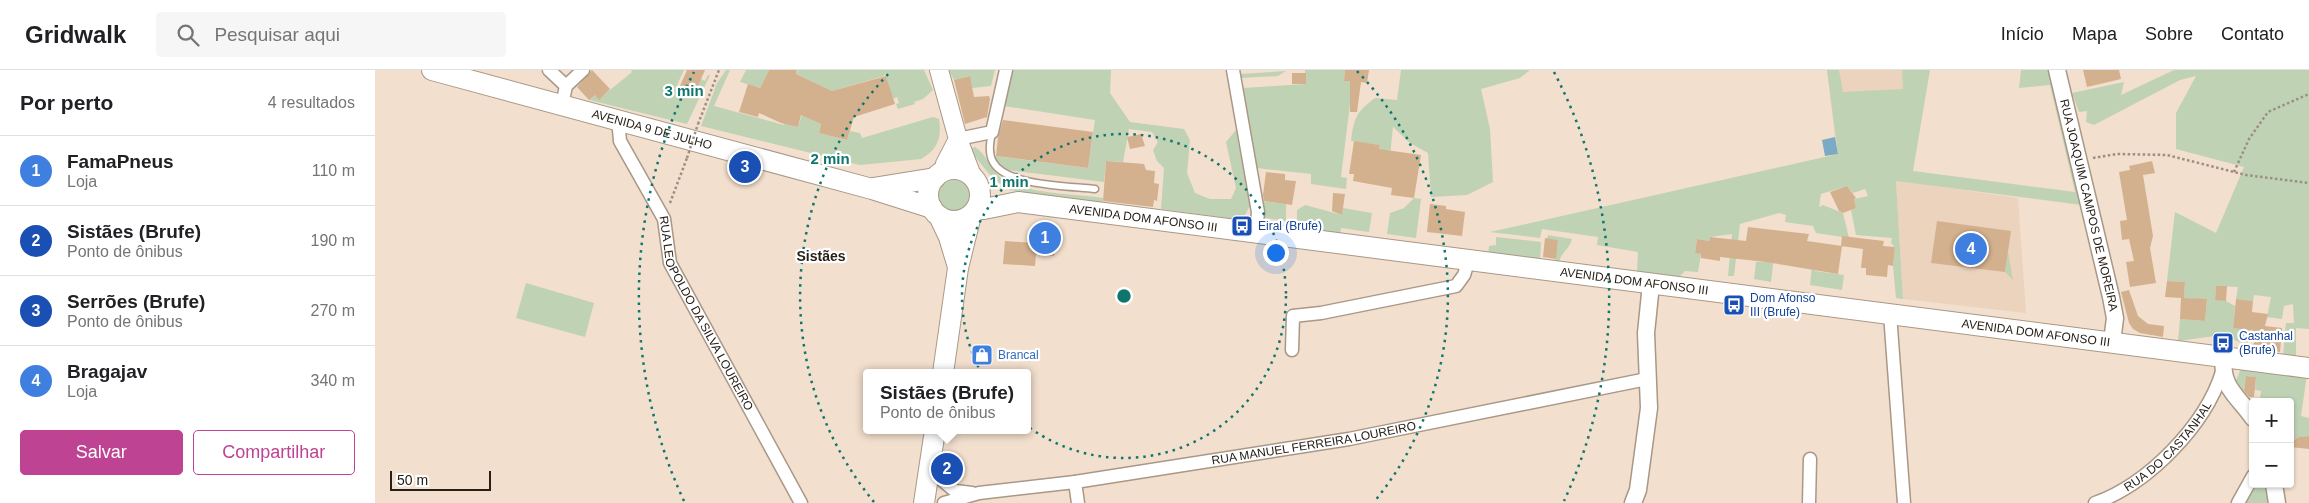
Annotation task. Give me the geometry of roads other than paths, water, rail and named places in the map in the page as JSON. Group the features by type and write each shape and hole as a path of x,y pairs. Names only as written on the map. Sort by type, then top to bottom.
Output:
{"main road":[{"name":"AVENIDA 9 DE JULHO","path":"433,70 872,188 935,212"},
{"path":"939,70 958,139 980,196 959,268 944,369"},
{"path":"958,139 929,189 928,196 949,237 959,268"},
{"path":"939,174 958,169 975,180"},
{"name":"AVENIDA 9 DE JULHO","path":"872,188 939,174"},
{"name":"AVENIDA DOM AFONSO III","path":"975,180 1018,202"},
{"name":"AVENIDA DOM AFONSO III","path":"974,212 1018,202 2112,342 2223,365 2309,368"},
{"path":"935,212 945,219 958,221 974,212"},
{"path":"924,503 934,434"}],"street":[{"path":"549,70 566,86"},
{"path":"562,106 566,86 583,70"},
{"path":"958,139 991,132 1006,70"},
{"path":"1233,70 1258,212 1257,234"},
{"name":"RUA JOAQUIM CAMPOS DE MOREIRA","path":"2057,70 2111,297 2115,318 2112,342"},
{"name":"RUA LEOPOLDO DA SILVA LOUREIRO","path":"621,121 619,130 620,141 664,219 670,263 801,503"},
{"path":"1292,350 1293,316 1321,313 1456,286 1464,274 1469,259"},
{"path":"1633,503 1638,490 1649,408 1647,312 1651,284"},
{"path":"1890,314 1904,503"},
{"path":"2223,365 2229,389 2249,413"},
{"name":"RUA DO CASTANHAL","path":"2102,502 2140,477 2176,445 2194,425 2211,399 2223,365"},
{"name":"RUA MANUEL FERREIRA LOUREIRO","path":"944,503 979,494 1075,482 1349,439 1647,379"},
{"path":"1809,503 1810,459"},
{"name":"RUA MANUEL FERREIRA LOUREIRO","path":"929,469 955,491 979,494"},
{"path":"1075,482 1078,503"},
{"path":"2238,503 2249,483"},
{"path":"2275,488 2277,503"}],"lane":[{"path":"991,132 989,150 993,162 1003,173 1017,179 1095,189"}],"water":[{"path":"1835,137 1838,154 1825,156 1822,140"}],"place":[{"name":"Serrões (Brufe)","path":"745,167"},
{"name":"Eiral (Brufe)","path":"1242,226"},
{"name":"FamaPneus","path":"1045,238"},
{"name":"Bragajav","path":"1971,249"},
{"name":"Dom Afonso III (Brufe)","path":"1734,305"},
{"name":"Castanhal (Brufe)","path":"2223,343"},
{"name":"Brancal","path":"982,355"},
{"name":"Sistães (Brufe)","path":"947,469"}],"district":[{"name":"Sistães","path":"821,256"}]}
